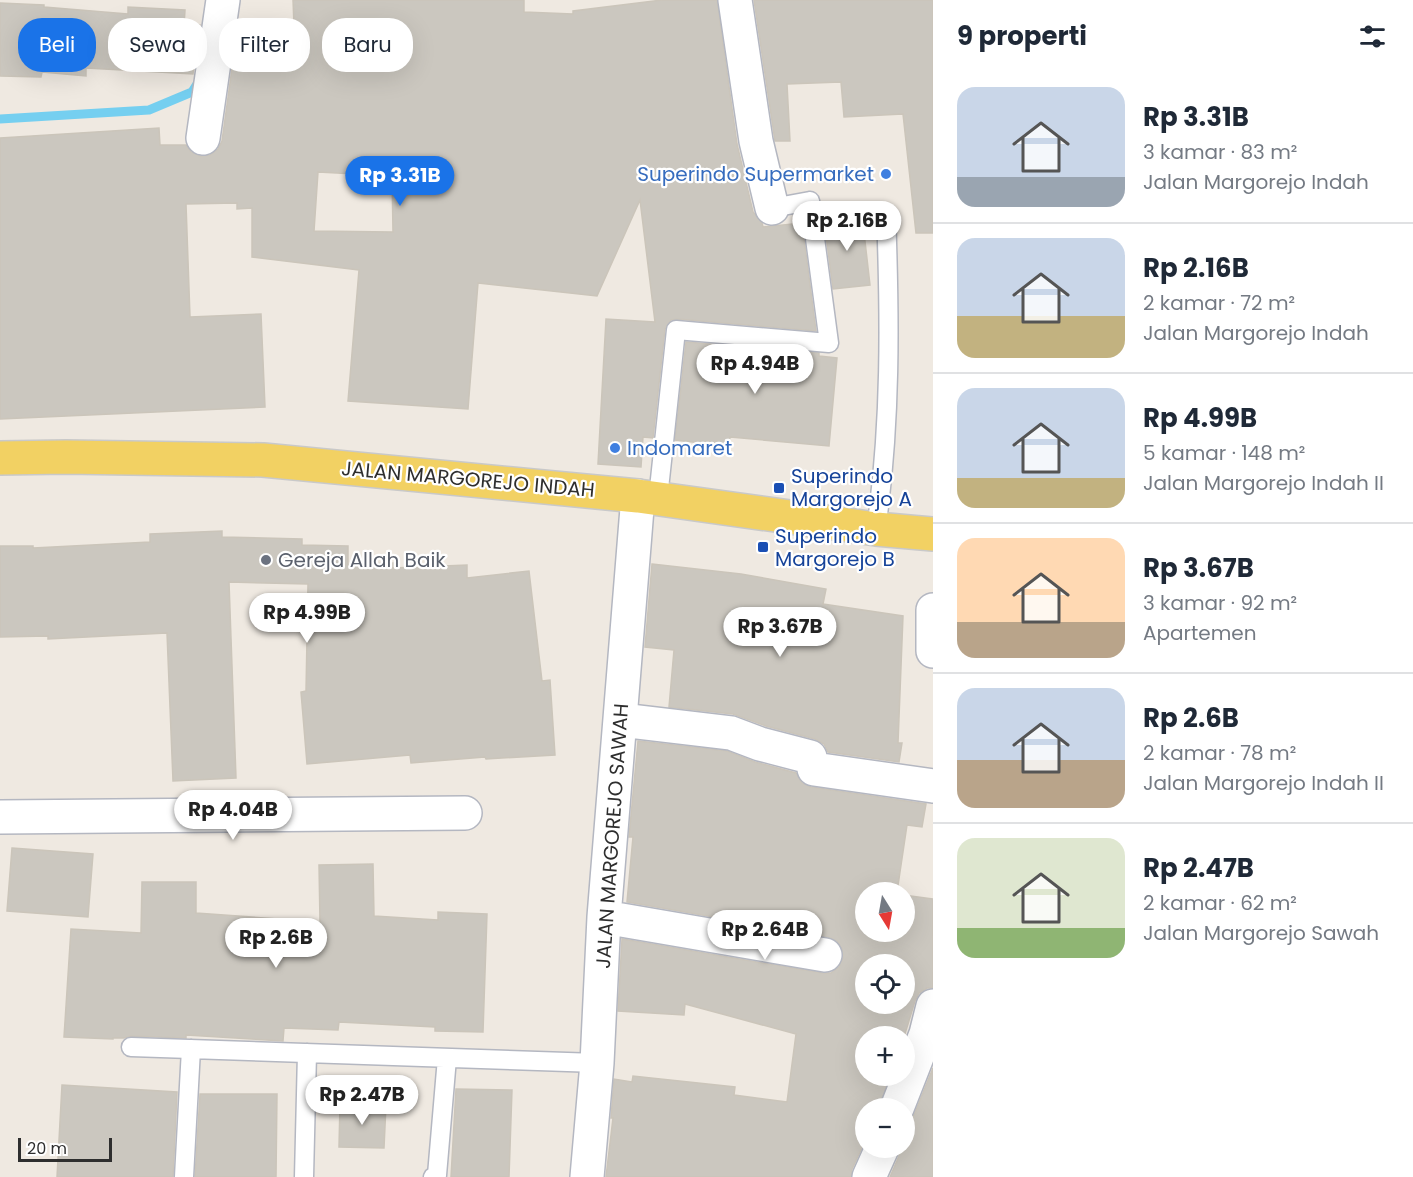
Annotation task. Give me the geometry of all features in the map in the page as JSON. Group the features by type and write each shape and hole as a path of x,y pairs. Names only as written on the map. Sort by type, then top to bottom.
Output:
{"main road":[{"name":"JALAN MARGOREJO INDAH","path":"0,458 66,456 263,460 648,497 876,529 933,534"}],"street":[{"path":"203,138 223,0"},
{"path":"735,0 756,141 772,208"},
{"name":"JALAN MARGOREJO SAWAH","path":"588,1177 597,1063 604,917 621,720 648,497"},
{"path":"933,610 933,651"},
{"path":"621,720 731,733 812,763 933,786"},
{"path":"0,817 465,813"},
{"path":"604,917 825,955"},
{"path":"913,1092 933,1006"},
{"path":"869,1177 878,1158"}],"lane":[{"path":"648,497 676,330 829,343 810,201 772,208"},
{"path":"876,529 883,480 890,331 886,213"},
{"path":"131,1047 597,1063"},
{"path":"184,1177 191,1049"},
{"path":"303,1177 307,1053"},
{"path":"433,1177 437,1175 447,1058"}],"building":[{"path":"293,0 524,0 524,12 573,14 573,11 662,0 717,0 737,144 753,212 763,227 802,223 816,331 671,320 665,329 653,438 643,437 641,467 598,464 606,319 655,322 640,200 597,296 478,283 468,409 348,401 359,270 252,257 252,208 237,209 237,203 186,204 190,317 261,314 265,407 0,419 0,138 159,128 160,145 186,145 191,152 200,156 210,155 218,149 222,141 232,72 310,72 310,18 294,18","holes":["318,172 392,176 393,232 314,231"]},
{"path":"754,0 933,0 933,233 916,233 903,114 844,117 841,82 787,84 790,141 775,141"},
{"path":"0,3 128,14 128,7 185,10 184,18 108,18 108,69 96,69 96,18 18,18 18,72 42,72 41,77 0,76"},
{"path":"42,72 86,72 86,76"},
{"path":"157,72 193,72 193,74"},
{"path":"862,215 870,285 833,289 824,220"},
{"path":"686,342 819,353 819,356 837,358 829,446 730,437 729,446 675,440"},
{"path":"222,531 222,537 302,539 302,545 348,546 348,565 393,563 393,568 467,565 467,578 529,571 542,681 550,680 555,755 486,759 485,757 411,763 410,755 307,764 301,692 306,691 308,584 229,582 236,778 173,781 167,633 48,639 48,636 0,637 0,546 33,546 33,548 150,542 150,534"},
{"path":"652,564 741,574 826,589 823,604 903,616 898,743 902,743 899,762 828,752 824,744 815,739 766,726 733,714 669,707 674,650 645,647"},
{"path":"638,741 727,751 755,762 796,773 802,783 811,787 926,804 922,827 907,825 898,882 855,882 855,942 915,942 915,897 933,899 933,988 927,988 919,993 915,1001 915,954 855,954 855,1014 911,1014 907,1026 855,1026 855,1086 887,1086 882,1098 855,1098 855,1158 857,1158 851,1177 606,1177 613,1118 611,1118 614,1079 632,1082 633,1076 735,1087 734,1095 787,1102 796,1034 685,1004 684,1015 618,1011 622,939 822,973 831,973 839,967 843,958 842,948 837,941 828,937 627,902 633,837 629,837"},
{"path":"12,848 93,854 88,917 7,911"},
{"path":"373,864 374,916 438,920 438,912 487,914 483,1032 435,1031 435,1027 339,1022 338,1030 284,1028 283,1041 186,1035 186,1038 64,1037 71,929 141,933 142,882 196,882 196,913 320,922 319,865"},
{"path":"933,1068 933,1177 890,1177 898,1158 915,1158 915,1113"},
{"path":"62,1085 177,1092 173,1177 57,1177"},
{"path":"456,1089 512,1090 509,1177 451,1177"},
{"path":"200,1094 277,1094 276,1177 195,1177"},
{"path":"340,1104 386,1105 384,1148 339,1147"}],"waterway":[{"path":"0,119 149,110 192,92 199,81"}],"place":[{"name":"Superindo Supermarket","path":"886,174"},
{"name":"Indomaret","path":"615,448"},
{"name":"Superindo Margorejo A","path":"779,488"},
{"name":"Superindo Margorejo B","path":"763,547"},
{"name":"Gereja Allah Baik","path":"266,560"}]}
